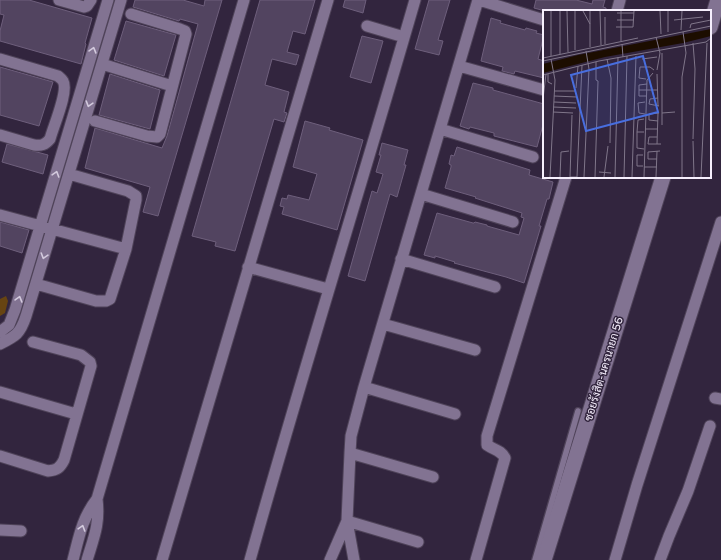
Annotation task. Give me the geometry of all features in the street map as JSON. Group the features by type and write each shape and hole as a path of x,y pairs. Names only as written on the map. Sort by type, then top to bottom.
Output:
{"street":[{"path":"59,0 84,7 88,6 91,0"},
{"path":"0,332 9,325 12,318 108,0"},
{"path":"0,344 20,332 26,316 121,0"},
{"path":"87,560 98,521 99,513 97,499 244,0"},
{"path":"162,560 328,0"},
{"path":"250,560 282,444 376,135 415,0"},
{"path":"354,560 347,521 351,436 401,259 479,0 543,20"},
{"path":"617,10 620,0"},
{"path":"711,24 718,0"},
{"path":"95,121 147,136 157,137 160,134 186,34 185,31 180,28 131,14"},
{"path":"367,26 404,37"},
{"path":"0,59 58,76 63,81 64,88 50,139 45,144 39,146 34,145 0,135"},
{"path":"102,64 172,86"},
{"path":"459,66 543,90"},
{"path":"440,129 533,157"},
{"path":"36,284 96,301 106,302 110,299 126,249 136,196 128,191 69,174"},
{"path":"476,560 505,458 499,450 487,444 486,436 566,178"},
{"name":"ซอยรังสิต-นครนายก 56","path":"544,560 663,178"},
{"path":"421,194 513,222"},
{"path":"0,215 126,249"},
{"path":"615,560 637,485 721,222"},
{"path":"401,259 494,287"},
{"path":"248,267 328,289"},
{"path":"383,324 475,350"},
{"path":"0,456 48,471 56,470 64,460 91,366 90,362 81,355 33,342"},
{"path":"364,387 455,414"},
{"path":"0,392 76,414"},
{"path":"660,560 688,491 710,426"},
{"path":"350,453 434,477"},
{"path":"73,560 88,509 97,499"},
{"path":"347,521 418,542"},
{"path":"330,560 347,521"},
{"path":"0,530 21,531"}],"lane":[{"path":"535,560 578,411"}],"shaded area":[{"path":"6,296 8,301 5,313 0,316 0,299"}],"building":[{"path":"0,0 29,0 92,18 81,64 0,41 0,31 4,15 0,14"},
{"path":"135,0 183,0 204,6 205,0 222,0 158,216 143,212 150,187 85,168 95,128 162,148 167,136 198,24 180,19 179,21 133,7"},
{"path":"260,0 315,0 305,34 293,31 287,52 299,55 296,65 272,59 265,85 289,92 284,112 287,113 284,122 274,119 235,251 215,246 216,242 192,236"},
{"path":"345,0 366,0 363,13 343,7"},
{"path":"429,0 450,0 438,40 443,41 439,55 415,49"},
{"path":"536,0 576,0 592,4 593,0 605,0 603,7 606,8 606,10 543,10 534,8"},
{"path":"491,18 501,21 500,23 525,30 526,28 537,31 536,33 543,35 538,59 543,61 543,78 515,71 514,74 502,71 503,67 481,61"},
{"path":"126,21 176,35 164,76 114,60"},
{"path":"362,36 383,41 371,83 350,77"},
{"path":"0,67 53,82 39,126 0,115"},
{"path":"110,74 160,90 150,129 99,115"},
{"path":"473,83 543,104 543,125 537,147 494,136 494,133 460,126"},
{"path":"305,121 363,140 337,230 282,214 284,207 280,206 282,198 287,199 288,195 309,200 317,174 293,167"},
{"path":"382,143 408,150 404,165 406,165 397,197 390,194 365,281 348,276 372,191 377,193 383,174 376,172 381,155 379,155"},
{"path":"7,144 48,155 43,174 2,162"},
{"path":"457,147 530,170 529,175 553,182 549,199 547,199 539,226 541,226 524,283 435,256 435,258 424,255 437,213 473,223 475,222 487,225 519,235 524,218 521,217 522,213 445,188 451,167 449,164 451,155 454,156"},
{"path":"0,222 29,230 22,253 0,246"}]}
